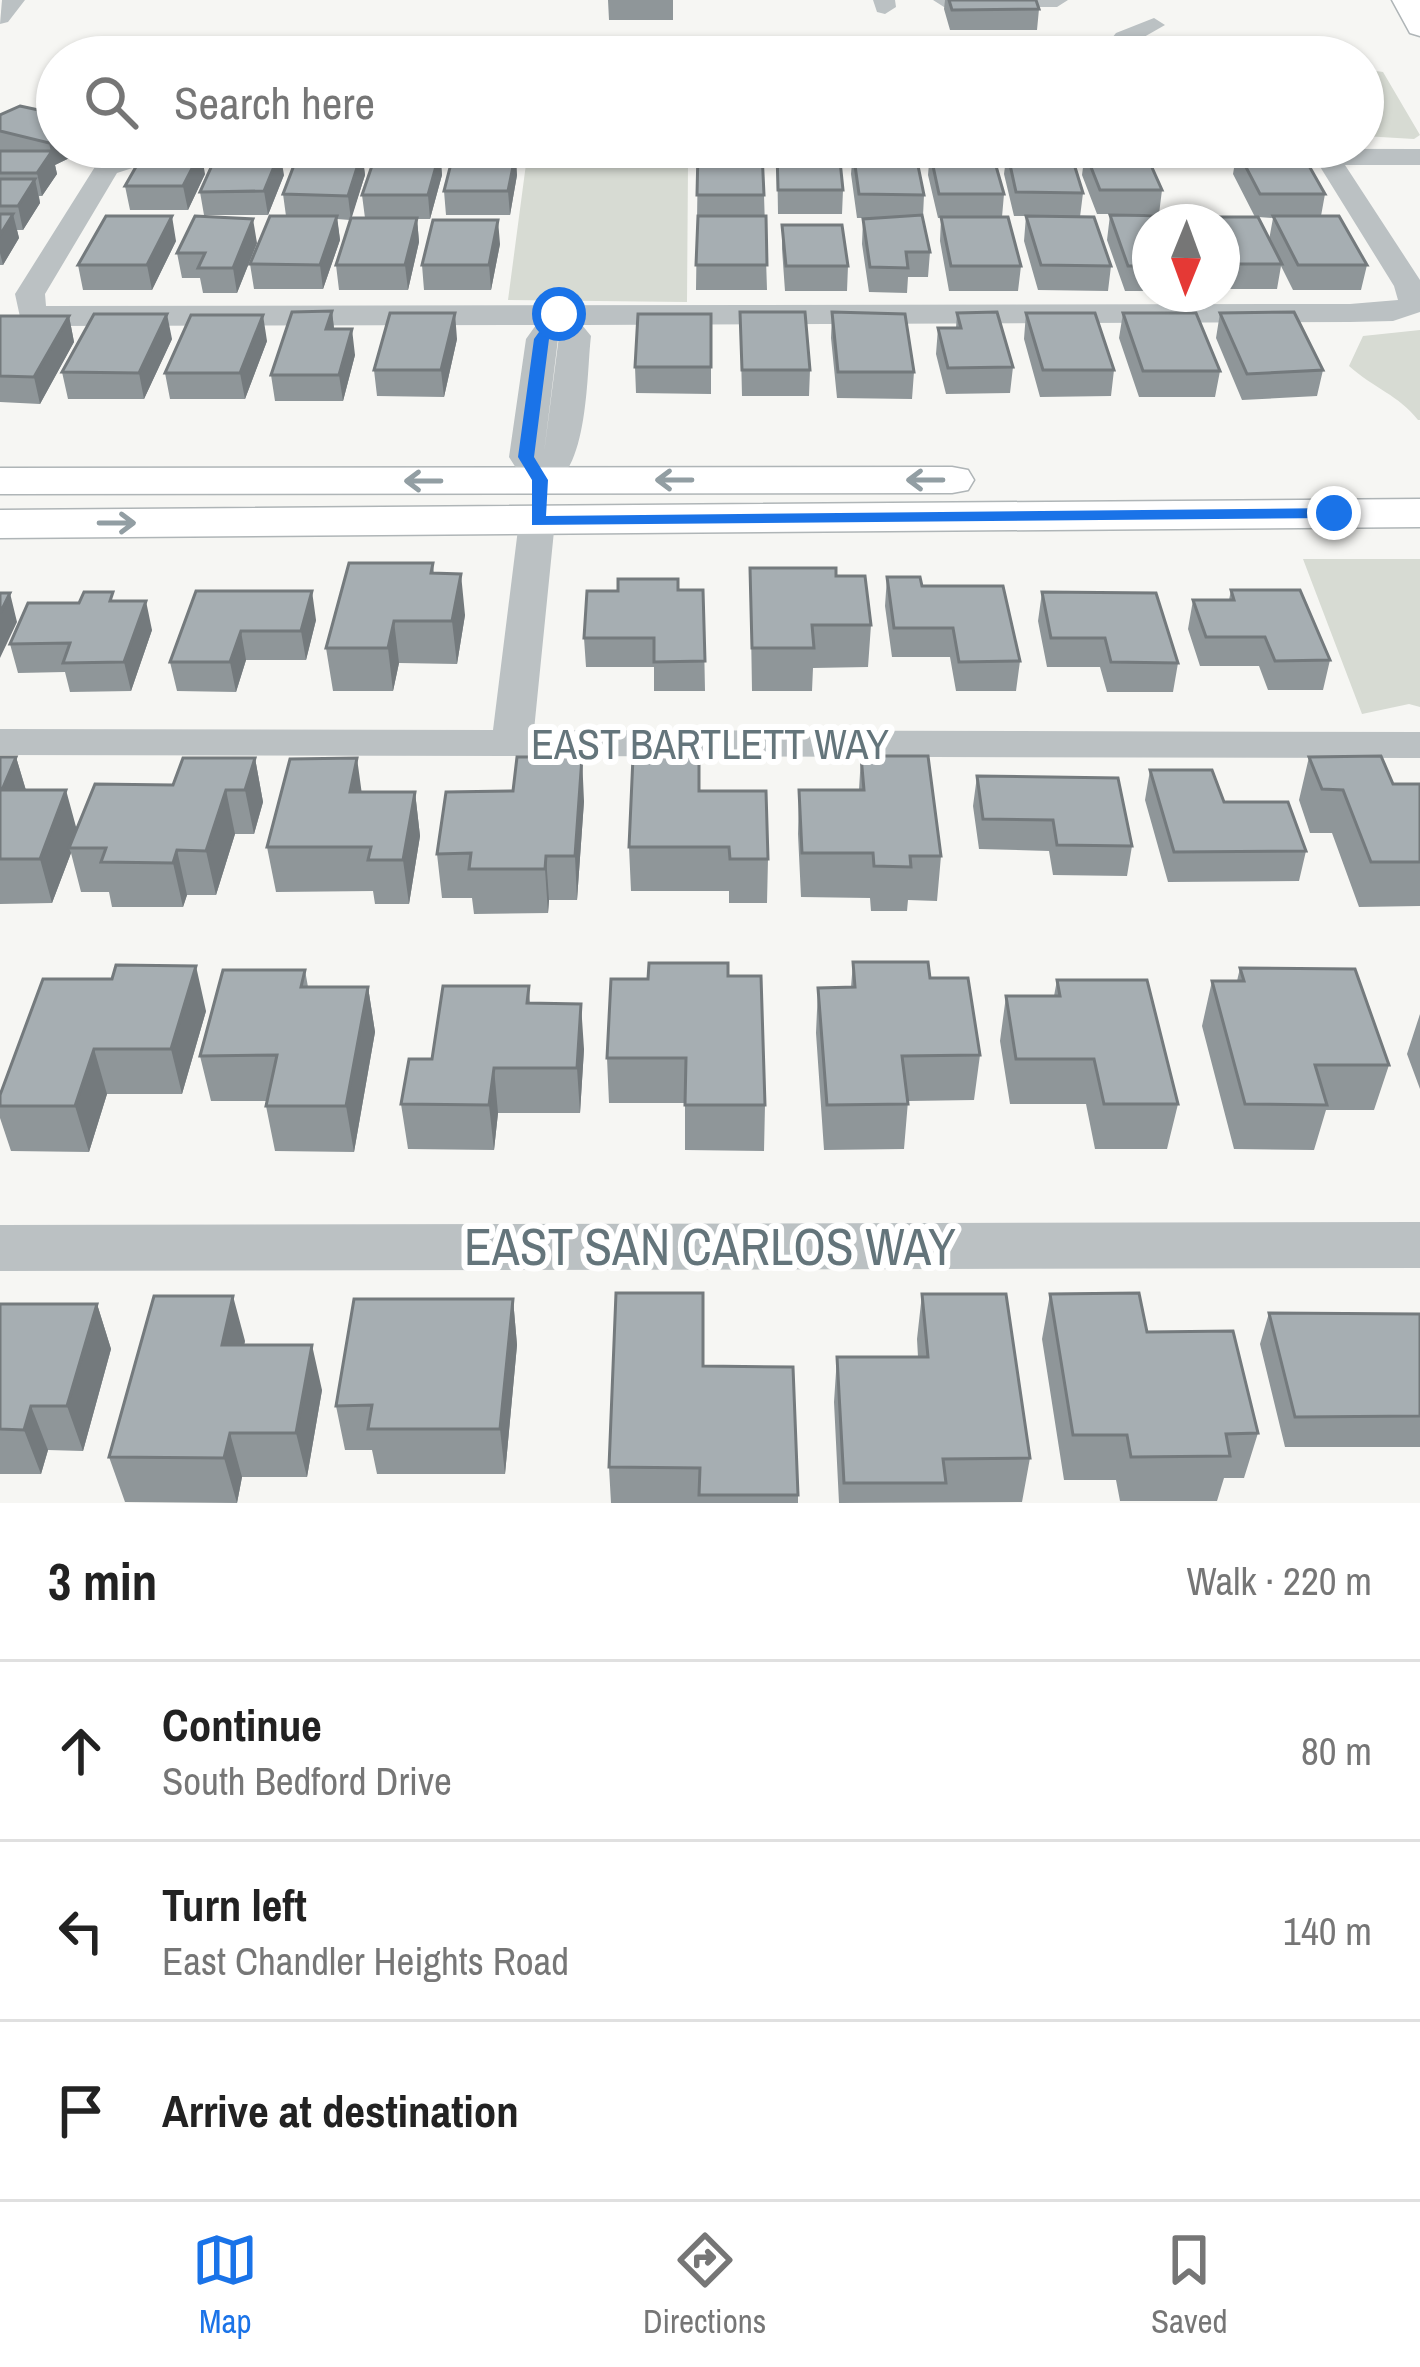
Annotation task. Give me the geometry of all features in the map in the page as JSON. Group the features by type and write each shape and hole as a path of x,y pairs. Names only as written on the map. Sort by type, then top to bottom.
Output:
{"main road":[{"path":"1406,0 1420,27"},
{"path":"0,524 539,501 1420,479"},
{"path":"0,481 539,501 1420,513"}],"street":[{"path":"0,17 14,0"},
{"path":"944,0 1058,0"},
{"path":"1129,36 1154,25"},
{"path":"1384,157 1420,157"},
{"path":"107,168 30,294 31,310 50,317 1350,313 1394,311 1414,304 1409,286 1334,168"},
{"path":"512,744 539,501 561,454 542,339 559,314"},
{"name":"EAST BARTLETT WAY","path":"0,742 1420,745"},
{"name":"EAST SAN CARLOS WAY","path":"0,1248 1420,1245"}],"shaded area":[{"path":"1384,74 1420,135 1414,139 1384,137"},
{"path":"525,168 688,168 687,302 508,300"},
{"path":"1420,330 1418,420 1349,366 1363,336"},
{"path":"1303,559 1420,559 1420,707 1409,704 1362,714"}],"building":[{"path":"949,0 1036,0 1039,9 952,10"},
{"path":"20,106 36,109 36,140 0,131 0,115"},
{"path":"0,151 36,151 36,168 40,168 37,173 0,173"},
{"path":"135,168 192,168 183,186 125,186"},
{"path":"211,168 273,168 264,191 200,192"},
{"path":"293,168 357,168 348,196 283,194"},
{"path":"371,168 436,168 428,195 362,195"},
{"path":"450,168 513,168 508,191 444,191"},
{"path":"698,168 763,168 764,195 697,195"},
{"path":"777,168 841,168 843,190 778,190"},
{"path":"855,168 918,168 924,195 859,194"},
{"path":"933,168 997,168 1004,194 939,194"},
{"path":"1011,168 1075,168 1083,193 1016,192"},
{"path":"1091,168 1152,168 1162,190 1100,190"},
{"path":"1246,168 1310,168 1325,194 1260,194"},
{"path":"0,179 35,179 18,206 0,206"},
{"path":"0,214 13,214 0,235"},
{"path":"922,215 930,252 906,252 908,268 870,267 863,219"},
{"path":"1110,215 1132,215 1132,266 1128,266"},
{"path":"106,216 172,216 147,265 78,265"},
{"path":"195,216 253,219 233,268 198,268 205,253 177,253"},
{"path":"270,216 337,216 320,265 250,264"},
{"path":"698,216 766,216 767,265 696,265"},
{"path":"1026,216 1094,217 1111,266 1041,265"},
{"path":"1273,216 1339,216 1367,265 1298,265"},
{"path":"941,217 1008,217 1021,266 951,266"},
{"path":"1240,217 1258,217 1282,264 1240,264"},
{"path":"351,218 417,218 405,265 336,265"},
{"path":"433,220 498,220 489,265 422,265"},
{"path":"782,225 842,225 848,266 786,266"},
{"path":"332,311 326,329 352,329 339,375 271,375 292,312"},
{"path":"740,312 805,312 810,370 742,370"},
{"path":"832,312 905,314 914,372 838,372"},
{"path":"997,312 1013,367 948,368 938,328 961,328 957,313"},
{"path":"1294,312 1323,370 1247,374 1220,313"},
{"path":"390,313 455,313 441,370 374,370"},
{"path":"1026,313 1095,313 1114,370 1043,370"},
{"path":"1123,313 1196,313 1220,371 1143,371"},
{"path":"94,314 167,314 139,373 62,372"},
{"path":"638,314 711,314 711,367 635,367"},
{"path":"191,315 263,315 240,373 165,373"},
{"path":"0,316 69,316 34,377 0,376"},
{"path":"349,563 433,563 431,573 461,574 452,621 394,621 388,648 326,648"},
{"path":"750,568 836,568 836,576 865,576 871,625 812,625 814,648 752,648"},
{"path":"887,577 920,577 922,586 1003,586 1020,661 959,662 953,628 894,628"},
{"path":"618,579 678,579 678,590 703,590 705,661 654,662 654,638 584,638 587,591 618,591"},
{"path":"1231,590 1300,590 1330,660 1275,661 1265,637 1206,637 1193,600 1234,600"},
{"path":"196,591 312,591 301,631 241,631 230,662 170,662"},
{"path":"84,592 113,592 110,601 146,601 124,662 63,663 70,643 10,644 28,603 79,603"},
{"path":"1042,592 1156,593 1178,663 1111,662 1105,638 1051,638"},
{"path":"0,593 10,593 0,613"},
{"path":"861,756 928,756 941,856 910,856 911,867 874,866 873,853 802,853 799,790 864,790"},
{"path":"1381,756 1393,784 1420,784 1420,862 1371,862 1343,790 1322,789 1309,757"},
{"path":"0,757 16,757 2,790 66,790 40,859 0,859"},
{"path":"517,757 582,757 575,856 546,856 545,869 469,869 471,853 437,854 446,792 513,791"},
{"path":"633,757 699,757 699,791 766,791 768,859 730,859 729,847 629,847"},
{"path":"183,758 255,758 245,790 226,790 206,851 177,850 173,863 101,862 106,848 69,848 95,784 173,785"},
{"path":"357,758 350,792 415,792 403,860 368,860 371,847 267,847 290,759"},
{"path":"1150,770 1212,770 1224,802 1288,802 1306,851 1174,852"},
{"path":"977,776 1118,778 1132,846 1057,845 1053,820 983,819"},
{"path":"853,962 928,962 930,978 968,978 980,1055 902,1056 908,1104 827,1105 818,988 855,987"},
{"path":"649,963 728,963 728,976 761,976 765,1105 685,1105 686,1058 607,1058 611,979 648,979"},
{"path":"116,965 196,966 171,1049 94,1049 75,1106 0,1106 43,979 112,979"},
{"path":"1240,968 1355,969 1389,1065 1315,1065 1327,1105 1245,1104 1212,981 1244,981"},
{"path":"223,970 305,970 301,987 368,987 346,1106 266,1106 277,1055 200,1056"},
{"path":"1057,980 1147,980 1178,1104 1104,1104 1094,1059 1016,1059 1006,996 1060,996"},
{"path":"443,986 529,986 527,1003 581,1004 577,1068 494,1068 489,1105 401,1104 409,1059 432,1059"},
{"path":"616,1293 703,1293 703,1366 793,1367 798,1495 699,1495 700,1468 609,1467"},
{"path":"1139,1293 1147,1332 1233,1331 1258,1433 1226,1434 1230,1456 1131,1457 1127,1435 1073,1435 1050,1294"},
{"path":"922,1294 1006,1294 1030,1458 943,1459 946,1483 844,1483 837,1357 928,1357"},
{"path":"154,1296 233,1296 222,1345 312,1345 296,1433 230,1433 224,1458 109,1457"},
{"path":"354,1299 513,1299 500,1429 368,1429 372,1405 336,1406"},
{"path":"0,1304 97,1304 67,1406 31,1406 24,1430 0,1429"},
{"path":"1269,1313 1420,1314 1420,1416 1295,1417"}],"route":[{"path":"559,314 542,339 526,457 540,480 538,521 1334,513"}]}
